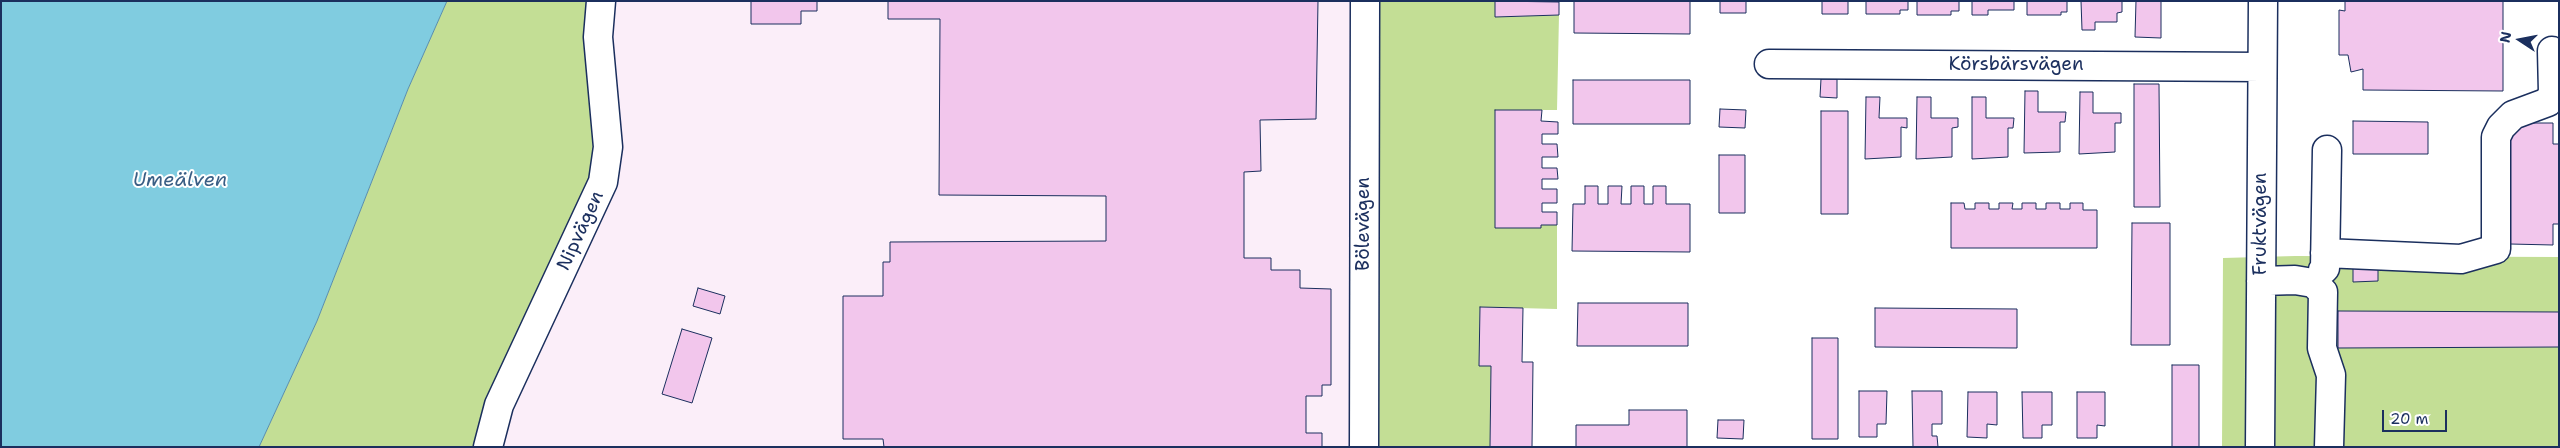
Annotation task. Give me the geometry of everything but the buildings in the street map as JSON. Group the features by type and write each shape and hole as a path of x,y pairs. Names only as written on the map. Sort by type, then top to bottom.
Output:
{"street":[{"name":"Nipvägen","path":"488,447 499,405 603,182 608,147 598,38 601,1"},
{"name":"Bölevägen","path":"1364,447 1365,1"},
{"name":"Fruktvägen","path":"2260,447 2263,1"},
{"path":"2325,253 2461,259 2496,249 2496,137 2501,127 2514,116 2548,102 2553,92 2552,51"},
{"name":"Körsbärsvägen","path":"1769,64 2262,67"},
{"path":"2313,283 2325,268 2327,150"},
{"path":"2261,281 2295,280 2313,283 2323,292 2322,348 2332,375 2329,447"}],"shaded area":[{"path":"601,1 1364,1 1364,447 488,447"}],"green space":[{"path":"447,1 601,1 608,147 488,447 259,447 317,321 408,89"},
{"path":"1364,1 1495,1 1496,17 1559,15 1557,110 1495,110 1495,227 1541,228 1541,225 1557,225 1557,309 1480,307 1479,366 1491,366 1490,447 1364,447"},
{"path":"2295,256 2559,257 2559,447 2222,447 2223,258"}],"water":[{"name":"Umeälven","path":"1,1 447,1 408,89 317,321 259,447 1,447"}]}
